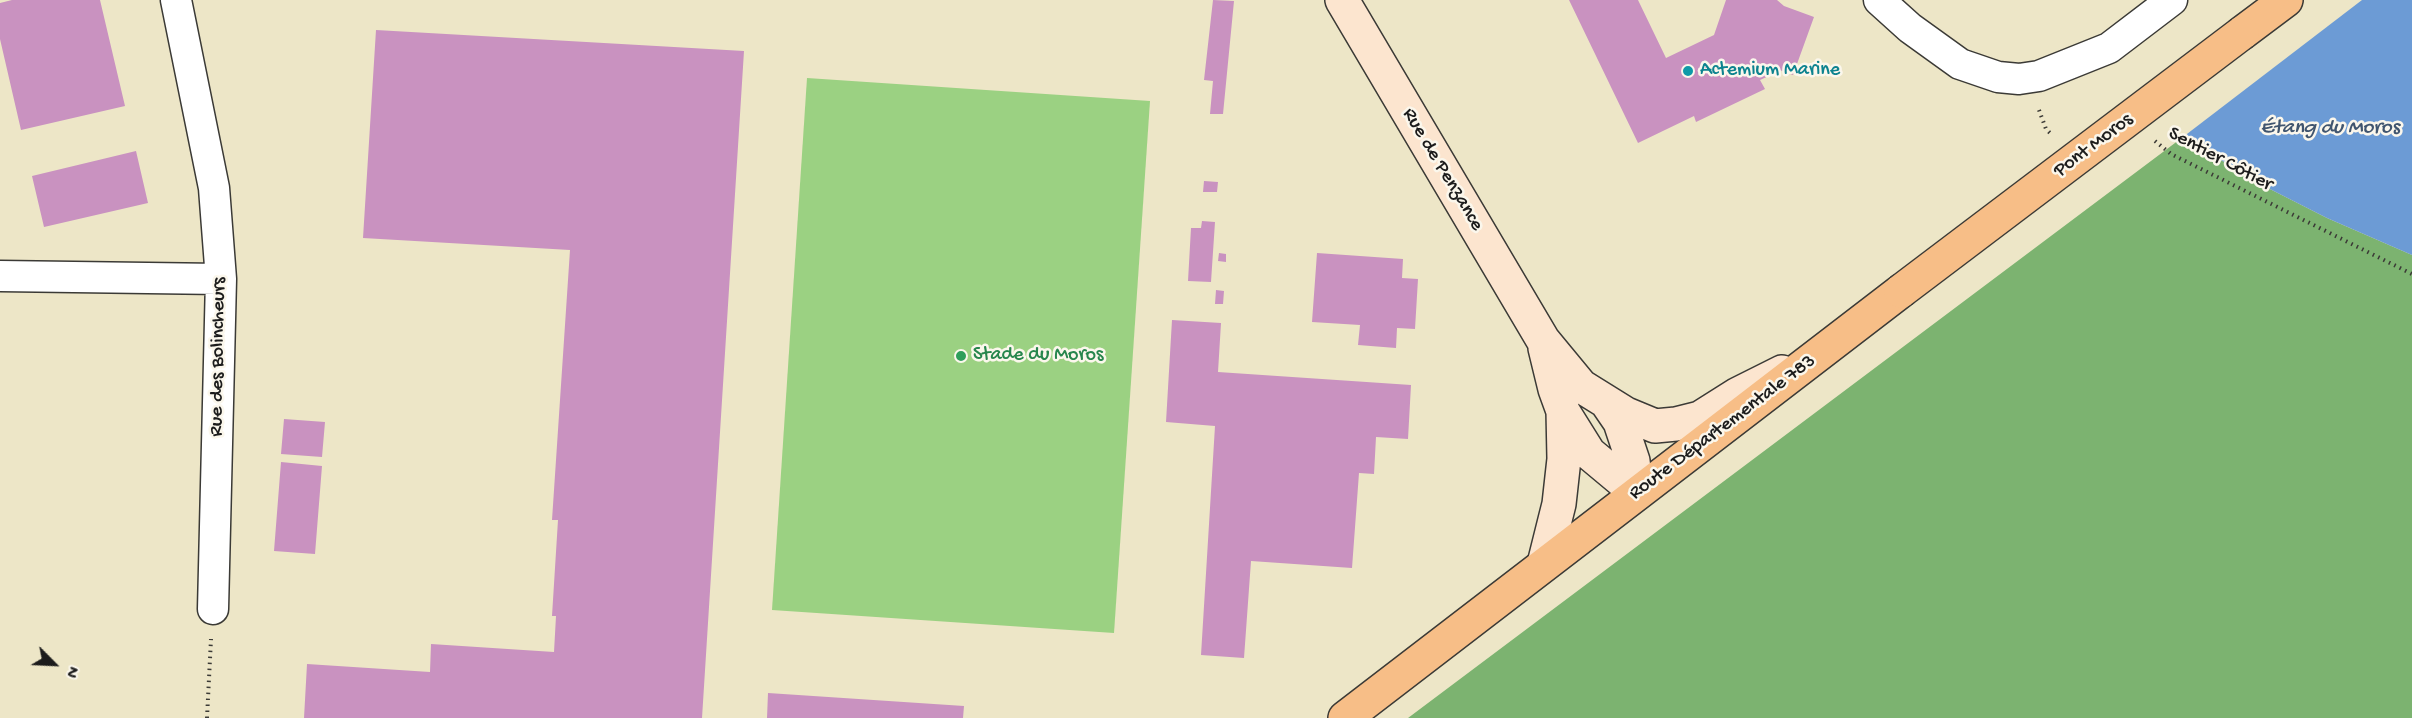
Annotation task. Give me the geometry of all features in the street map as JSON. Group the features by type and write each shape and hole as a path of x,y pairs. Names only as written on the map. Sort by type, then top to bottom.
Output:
{"main road":[{"name":"Rue de Penzance","path":"1342,0 1543,340 1581,386 1626,414 1655,426 1676,424 1700,418 1738,394 1828,349"},
{"name":"Pont Moros","path":"1901,291 2286,0"},
{"name":"Route Départementale 783","path":"1345,718 1901,291"},
{"name":"Rue de Penzance","path":"1543,340 1563,411 1564,459 1559,504 1544,564"},
{"path":"1607,403 1620,422 1633,461 1637,493"},
{"path":"1563,411 1589,453 1637,493"}],"street":[{"name":"Rue des Bolincheurs","path":"176,0 214,188 221,279 213,609"},
{"path":"1879,0 1910,28 1960,64 1998,77 2031,78 2109,48 2172,0"},
{"path":"0,276 221,279"}],"path":[{"path":"2031,78 2037,107 2046,129 2053,136 2061,134"},
{"name":"Sentier Côtier","path":"2153,140 2171,154 2412,274"},
{"path":"207,718 213,609"}],"green space":[{"name":"Stade du Moros","path":"807,78 1150,101 1114,633 772,610"},
{"path":"2183,137 2262,185 2327,218 2412,255 2412,718 1408,718"}],"water":[{"name":"Étang du Moros","path":"2362,0 2412,0 2412,255 2327,218 2262,185 2183,137"}],"building":[{"path":"12,0 100,0 125,106 21,130 0,39 0,3"},
{"path":"1213,0 1234,1 1223,114 1210,114 1213,81 1204,80"},
{"name":"Actemium Marine","path":"1569,0 1638,0 1666,58 1714,35 1726,0 1777,0 1784,6 1814,17 1793,75 1774,68 1771,75 1760,80 1765,89 1696,122 1694,116 1638,143"},
{"path":"376,30 744,51 702,718 304,718 307,664 430,672 431,644 554,652 556,616 552,616 558,520 552,520 570,250 363,238"},
{"path":"136,151 148,203 44,227 32,176"},
{"path":"1204,181 1218,182 1217,192 1203,192"},
{"path":"1202,221 1215,222 1211,282 1188,281 1191,228 1201,228"},
{"path":"1219,253 1226,254 1226,262 1218,261"},
{"path":"1317,253 1403,259 1402,278 1418,279 1415,329 1397,328 1396,348 1358,345 1360,325 1312,322"},
{"path":"1216,290 1224,291 1223,304 1215,304"},
{"path":"1172,320 1221,323 1218,372 1411,385 1408,439 1376,437 1374,474 1359,473 1352,568 1251,561 1244,658 1201,655 1215,426 1166,422"},
{"path":"284,419 325,422 322,457 281,454"},
{"path":"281,462 322,466 315,554 274,551"},
{"path":"768,693 964,706 963,718 767,718"}],"place":[{"name":"Actemium Marine","path":"1688,71"},
{"name":"Stade du Moros","path":"961,356"}]}
